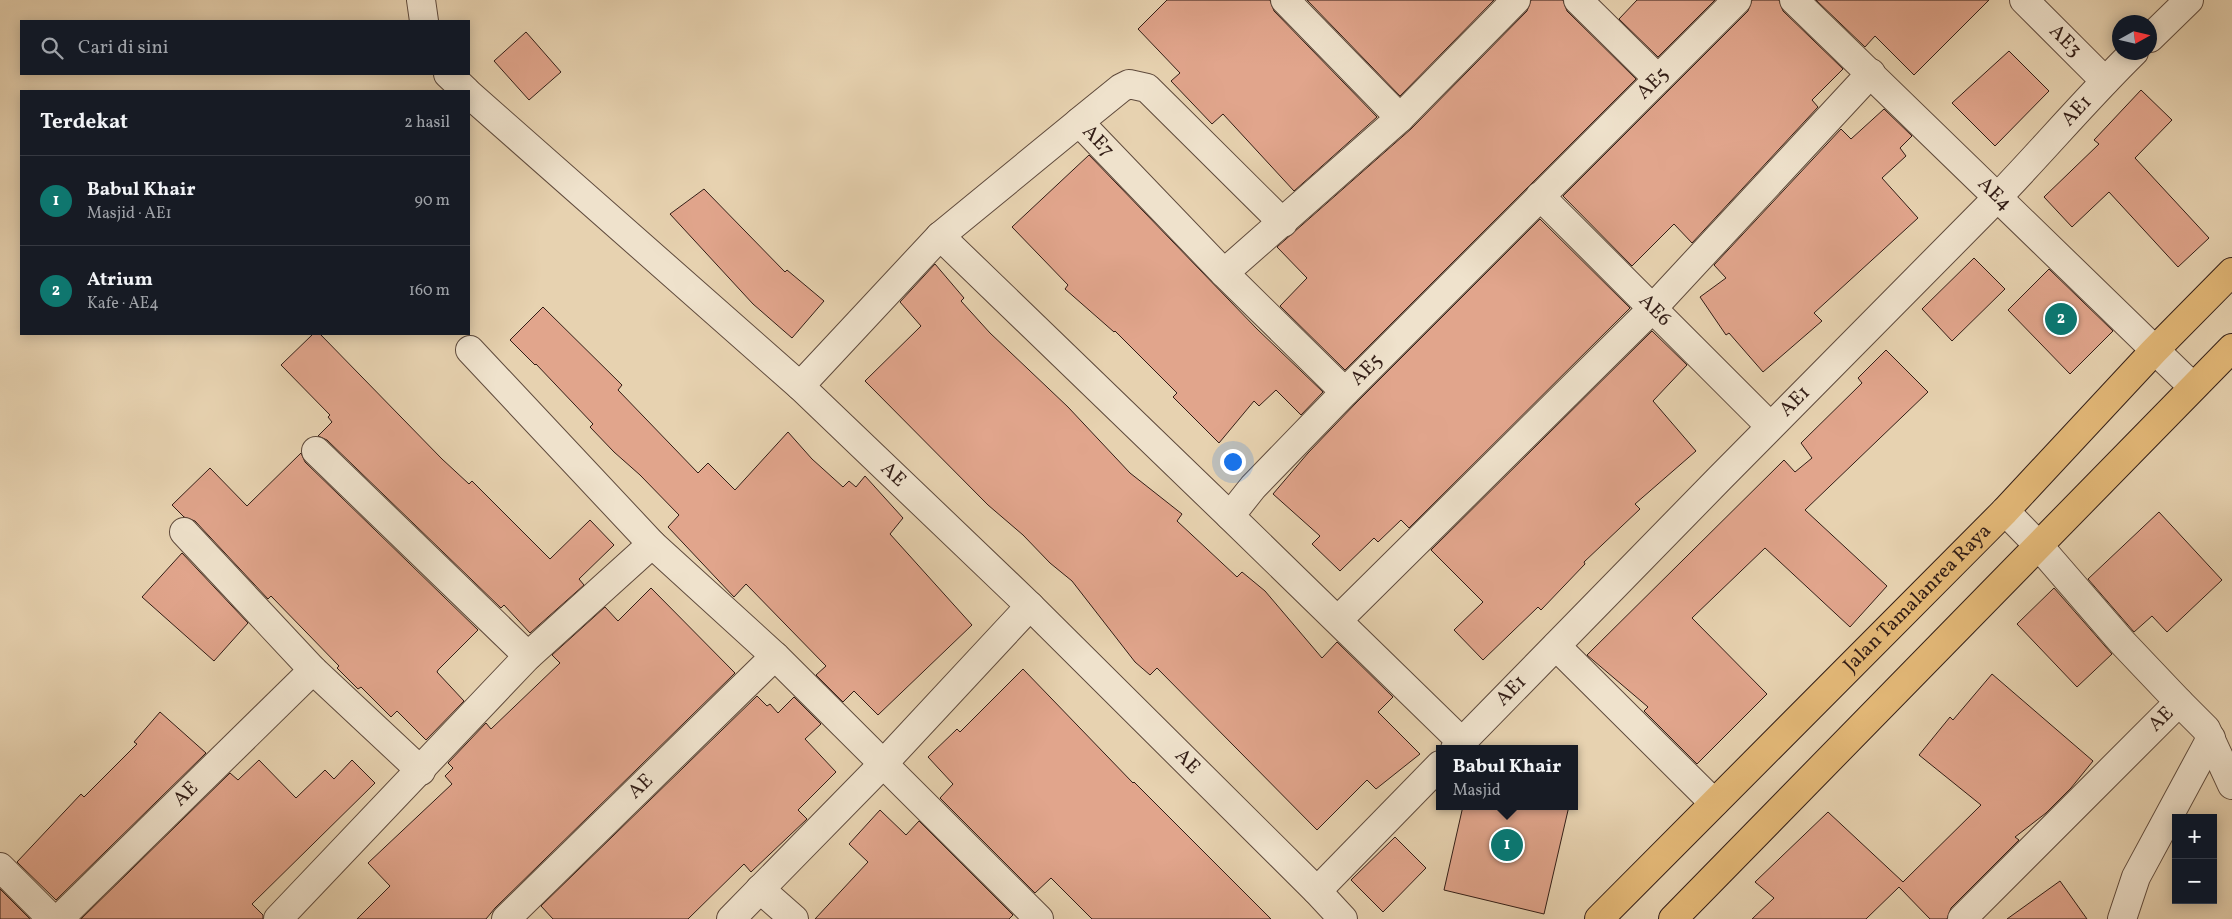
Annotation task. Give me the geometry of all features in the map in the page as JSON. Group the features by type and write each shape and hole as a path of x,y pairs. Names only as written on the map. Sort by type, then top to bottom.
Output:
{"main road":[{"name":"Jalan Tamalanrea Raya","path":"1599,919 2005,511 2154,351 2232,272"},
{"path":"1673,919 2038,544 2232,348"}],"street":[{"path":"421,0 424,20"},
{"path":"1284,0 1400,118"},
{"path":"1224,274 1400,118 1516,0"},
{"path":"1578,0 1658,80"},
{"name":"AE5","path":"1230,516 1253,487 1345,392 1737,0"},
{"name":"AE4","path":"1794,0 2193,387"},
{"name":"AE3","path":"2024,0 2105,81"},
{"path":"2157,31 2189,0"},
{"name":"AE1","path":"1459,745 1770,426 1998,197 2126,60"},
{"path":"1338,620 1652,309 1871,73"},
{"name":"AE","path":"449,75 466,90"},
{"path":"1079,122 1121,88 1129,84 1147,88 1283,223"},
{"name":"AE","path":"470,94 800,386 1030,606 1343,919"},
{"name":"AE7","path":"800,386 940,236 1079,122 1224,274 1345,392"},
{"name":"AE6","path":"1540,196 1770,426"},
{"path":"940,236 1338,620 1457,745"},
{"path":"470,350 652,544 775,656 882,765 1039,919"},
{"path":"316,451 528,656"},
{"name":"AE","path":"1962,919 2179,702 2122,642 2038,544 2005,511"},
{"path":"184,532 313,670 421,771"},
{"path":"280,918 528,656 652,544"},
{"path":"730,919 882,765 1030,606"},
{"path":"1556,646 1714,803"},
{"name":"AE","path":"506,919 775,656"},
{"name":"AE","path":"59,919 313,670"},
{"path":"2179,702 2200,722 2211,738 2232,785"},
{"path":"2122,919 2136,877 2211,738"},
{"path":"1317,891 1436,769"},
{"path":"0,867 52,919"},
{"path":"760,889 794,919"}],"building":[{"path":"1167,0 1270,0 1274,11 1377,117 1294,191 1223,114 1212,124 1171,81 1180,73 1138,29"},
{"path":"1307,0 1494,0 1400,96"},
{"path":"1531,0 1563,0 1567,11 1636,79 1345,370 1280,306 1307,278 1277,247 1411,129 1527,11"},
{"path":"1637,0 1715,0 1658,57 1619,19"},
{"path":"1752,0 1779,0 1783,11 1843,69 1812,100 1818,107 1692,243 1674,224 1632,266 1563,196 1748,11"},
{"path":"1816,0 1989,0 1914,75 1875,36 1865,47"},
{"path":"526,32 561,72 529,100 494,61"},
{"path":"2009,51 2049,91 1995,146 1952,103"},
{"path":"2141,90 2172,120 2135,158 2209,238 2178,267 2109,192 2072,227 2044,197 2099,144 2094,140"},
{"path":"1884,109 1912,136 1900,148 1906,156 1882,178 1918,218 1814,313 1822,321 1763,372 1729,333 1726,335 1700,297 1726,278 1714,265 1841,129 1851,139"},
{"path":"1089,155 1257,329 1323,392 1301,415 1276,390 1259,406 1254,401 1219,443 1173,397 1177,393 1115,331 1065,289 1068,285 1012,227"},
{"path":"704,189 785,272 787,270 824,301 792,338 753,304 670,214"},
{"path":"1540,219 1630,308 1409,528 1401,520 1378,542 1374,538 1340,571 1312,544 1320,536 1273,494 1308,453 1356,403"},
{"path":"1974,258 2005,289 1952,341 1922,309"},
{"path":"935,264 964,298 961,301 990,333 1068,407 1130,473 1182,514 1177,521 1237,577 1242,572 1265,591 1322,658 1337,642 1393,697 1378,712 1420,754 1376,789 1367,780 1317,830 1157,668 1150,675 1135,662 1072,581 988,505 865,381 921,326 900,302"},
{"path":"2049,269 2113,331 2070,374 2008,310"},
{"path":"543,307 622,385 618,390 698,473 708,463 735,490 788,432 812,459 843,487 849,481 856,487 865,476 903,518 890,534 972,625 878,715 854,691 843,702 816,675 826,666 746,584 734,597 668,527 679,515 640,475 614,452 590,427 593,424 536,364 510,340"},
{"path":"1652,331 1687,365 1653,401 1696,451 1635,504 1640,509 1584,562 1585,564 1541,610 1538,607 1483,660 1454,630 1483,602 1431,550"},
{"path":"312,335 321,335 442,459 469,484 472,481 550,559 590,520 614,545 579,579 584,585 530,633 504,605 501,608 327,440 318,436 332,422 328,417 330,415 281,365"},
{"path":"1886,350 1928,392 1805,510 1887,586 1850,627 1765,548 1692,618 1767,694 1697,764 1644,711 1648,707 1587,655 1784,460 1795,472 1812,458 1801,443 1862,383 1858,378"},
{"path":"301,453 305,462 478,630 437,672 464,701 426,740 397,711 391,717 361,687 358,689 337,668 339,666 271,596 268,599 195,521 184,517 172,505 210,468 247,506"},
{"path":"2159,512 2222,580 2167,632 2152,616 2134,632 2088,579"},
{"path":"182,553 248,623 214,661 142,597"},
{"path":"651,588 735,673 486,919 357,919 390,886 368,863 452,784 445,776 453,768 448,763 486,723 491,729 560,663 552,655 605,607 618,621"},
{"path":"2054,588 2112,654 2077,687 2017,624"},
{"path":"1023,669 1133,783 1271,919 1092,919 1051,878 1035,893 940,798 953,784 928,757 957,729 960,732"},
{"path":"1992,674 2093,761 2071,788 2046,813 2015,837 2019,840 1951,908 1947,919 1930,919 1899,887 1866,919 1752,919 1774,898 1755,882 1828,812 1903,882 1981,805 1919,755 1950,717 1953,720"},
{"path":"757,696 767,706 770,704 778,713 794,697 821,724 805,739 836,772 798,810 807,819 751,872 744,864 688,919 553,919 541,906"},
{"path":"160,712 206,753 56,900 17,862 81,794 84,797 137,744 134,742"},
{"path":"259,760 296,798 325,770 334,779 352,760 375,783 252,904 263,915 263,919 81,919 230,773 238,780"},
{"path":"880,810 906,835 919,821 1013,915 1009,919 815,919 868,862 849,844"},
{"path":"1462,810 1568,810 1544,914 1444,890"},
{"path":"1395,837 1426,868 1383,912 1351,880"},
{"path":"2060,881 2087,919 2007,919"},
{"path":"0,889 30,919 0,919"}],"place":[{"name":"Atrium","path":"2061,319"},
{"name":"Babul Khair","path":"1507,845"}]}
